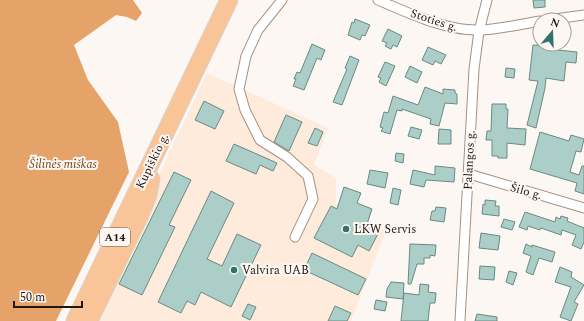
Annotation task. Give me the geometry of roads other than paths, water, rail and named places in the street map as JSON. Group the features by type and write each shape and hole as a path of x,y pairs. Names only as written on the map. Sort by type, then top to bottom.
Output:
{"highway":[{"name":"Kupiškio g.","path":"75,321 229,0"},
{"path":"89,321 140,215 148,195 155,153"}],"street":[{"path":"282,0 258,30 246,56 239,89 244,110 260,140 287,157 308,176 313,199 295,237"},
{"name":"Stoties g.","path":"378,0 442,25 463,30 480,30 532,22"},
{"name":"Palangos g.","path":"460,321 474,70 480,30 487,0"},
{"path":"572,16 584,14"},
{"name":"Šilo g.","path":"468,174 584,208"}],"place":[{"name":"LKW Servis","path":"346,229"},
{"name":"Valvira UAB","path":"234,270"}],"park label":[{"name":"Šilinės miškas","path":"63,164"}]}
